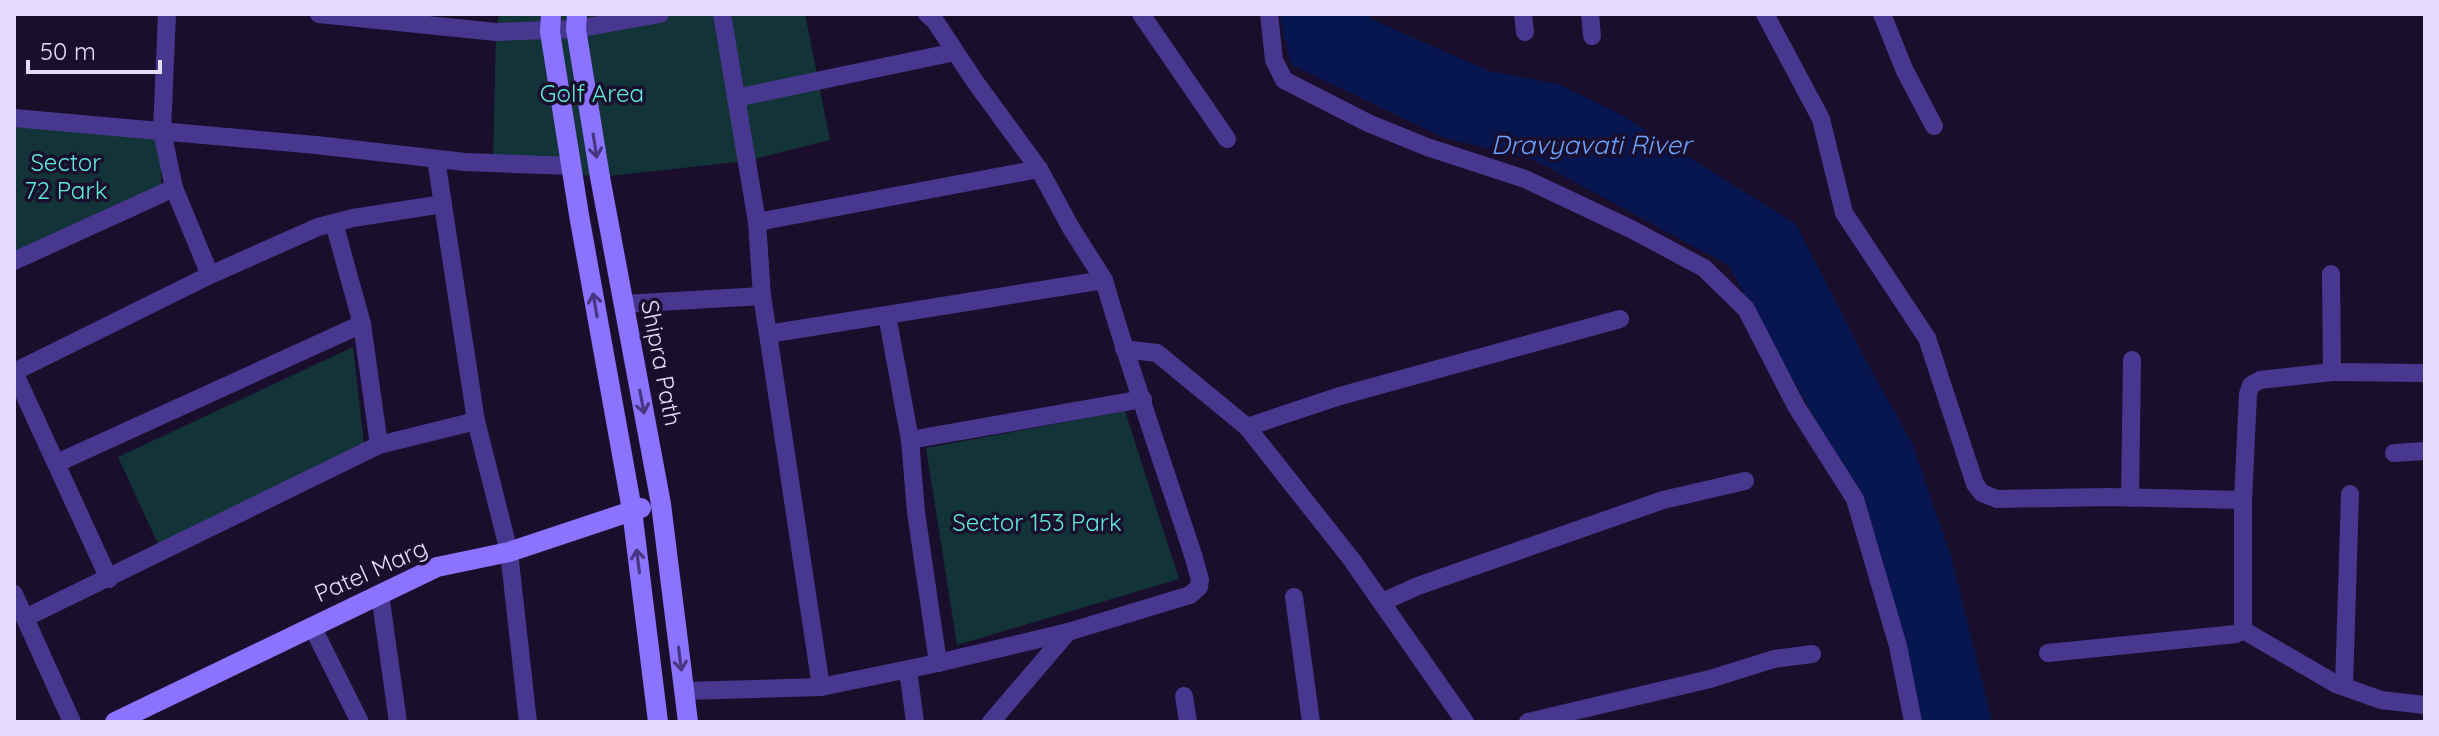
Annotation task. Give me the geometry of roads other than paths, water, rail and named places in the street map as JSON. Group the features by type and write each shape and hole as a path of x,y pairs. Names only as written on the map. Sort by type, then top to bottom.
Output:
{"street":[{"path":"167,14 162,131 174,188 210,275"},
{"path":"319,14 496,32 551,23 660,14"},
{"path":"722,14 757,222 762,296 821,687"},
{"path":"684,691 821,687 908,670 1068,632 1190,595 1199,587 1194,558 1104,280 1039,169 927,14"},
{"path":"1141,14 1227,139"},
{"path":"1269,14 1274,60 1284,80 1368,123 1427,147 1525,179 1631,229 1704,268 1746,309 1796,406 1855,499 1898,646 1913,722"},
{"path":"1590,14 1592,36"},
{"path":"1765,14 1821,119 1844,213 1927,338 1975,484 1982,493 1997,499 2243,500"},
{"path":"1882,14 1905,71 1934,126"},
{"name":"Shipra Path","path":"576,22 623,304 661,504 688,722"},
{"path":"551,23 571,166 632,510 658,722"},
{"path":"736,98 955,52"},
{"path":"14,118 436,159 571,166"},
{"path":"436,159 476,421 509,552 528,722"},
{"path":"757,222 1039,169"},
{"path":"14,261 174,188"},
{"path":"109,579 14,372 210,275 318,227 443,204"},
{"path":"334,223 362,324 379,445"},
{"path":"2331,274 2332,372"},
{"path":"768,334 1104,280"},
{"path":"623,304 762,296"},
{"path":"887,315 910,440 916,512 938,663"},
{"path":"1247,427 1340,396 1620,319"},
{"path":"57,463 362,324"},
{"path":"1124,349 1157,353 1247,427 1352,560 1465,722"},
{"path":"2130,498 2132,360"},
{"path":"2243,630 2243,500 2251,385 2260,380 2332,372 2425,373"},
{"path":"910,440 1143,399"},
{"path":"25,618 379,445 476,421"},
{"path":"2394,453 2425,451"},
{"path":"1382,602 1418,586 1663,500 1745,481"},
{"path":"2344,687 2350,494"},
{"name":"Patel Marg","path":"118,721 437,567 509,552 632,510 661,504"},
{"path":"14,594 72,722"},
{"path":"380,594 398,722"},
{"path":"1294,597 1311,722"},
{"path":"312,626 360,722"},
{"path":"2243,630 2344,687 2381,700 2425,705"},
{"path":"2048,653 2236,634 2243,630"},
{"path":"991,722 1068,632"},
{"path":"1528,722 1710,679 1774,659 1812,654"},
{"path":"908,670 915,722"},
{"path":"1184,696 1188,722"}],"water":[{"name":"Dravyavati River","path":"1280,14 1367,14 1373,20 1489,71 1558,84 1618,113 1796,224 1913,445 1951,557 1992,722 1912,722 1845,472 1728,265 1534,160 1442,137 1292,65"}],"park label":[{"name":"Golf Area","path":"592,94"},
{"name":"Sector 72 Park","path":"66,177"},
{"name":"Sector 153 Park","path":"1037,523"}]}
